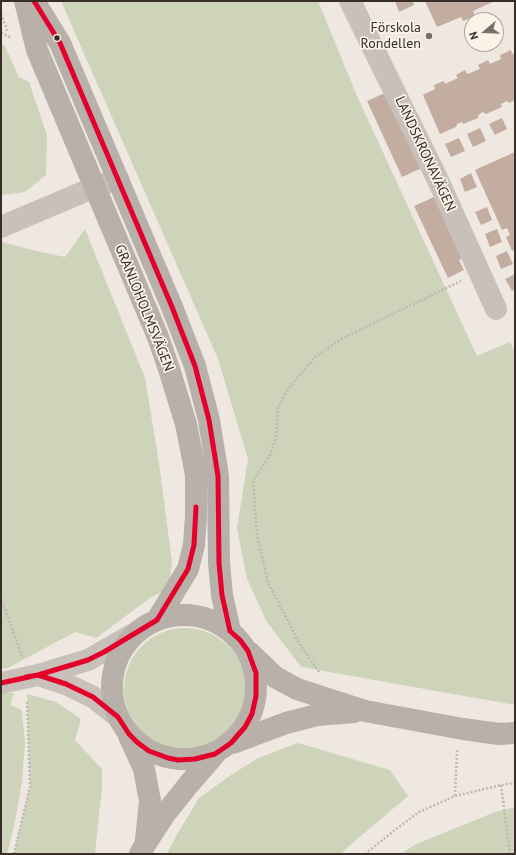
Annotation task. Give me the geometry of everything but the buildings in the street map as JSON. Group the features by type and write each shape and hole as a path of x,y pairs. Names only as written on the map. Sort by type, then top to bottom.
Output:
{"street":[{"name":"GRANLOHOLMSVÄGEN","path":"25,1 37,50 158,337 186,424 196,475 194,545 188,568 157,620"},
{"name":"GRANLOHOLMSVÄGEN","path":"34,1 60,42 172,306 195,366 209,420 218,476 219,563 222,595 230,631"},
{"name":"LANDSKRONAVÄGEN","path":"350,1 437,178 496,309"},
{"path":"1,227 95,187 118,179"},
{"path":"1,683 38,675 88,660 157,620 170,616 197,616 209,619 230,631 240,640 248,652 275,677 297,689 365,711 463,729 499,734 515,733"},
{"path":"137,632 122,650 114,669 112,688 113,703 144,769 150,802 142,848"},
{"path":"142,848 165,814 189,784 245,727 252,714 256,696 256,674 248,652"},
{"path":"38,675 66,684 93,697 123,725 138,743 149,751 178,760 195,759 286,723 317,715 365,711"}],"path":[{"path":"1,33 10,37"},
{"path":"339,703 298,641 268,582 257,535 253,481 270,455 276,437 278,407 291,385 315,357 343,338 479,272"},
{"path":"1,598 23,659"},
{"path":"14,854 30,786 27,694"},
{"path":"455,796 456,753 463,729"},
{"path":"365,854 419,812 455,796 515,783"},
{"path":"501,785 510,854"}],"green space":[{"path":"61,1 318,1 357,96 477,356 510,342 515,352 515,705 301,667 267,622 247,579 237,528 248,459 218,359"},
{"path":"1,43 5,46 19,77 29,82 47,135 46,175 25,192 1,195"},
{"path":"85,229 145,378 159,463 172,562 169,588 150,598 96,638 75,632 8,668 1,669 1,243 65,257"},
{"path":"185,628 208,632 219,638 228,646 236,655 242,666 246,689 242,712 236,723 228,732 219,740 208,746 185,750 162,746 151,740 142,732 134,723 128,712 124,689 128,666 134,655 142,646 151,638 162,632"},
{"path":"1,693 14,693 10,705 22,710 25,743 22,782 15,822 7,854 1,854"},
{"path":"27,694 56,702 81,719 75,740 102,769 102,787 95,854 14,854 30,786"},
{"path":"298,743 390,770 408,796 341,854 167,854 199,798 258,758"},
{"path":"515,807 515,854 401,854 414,845 495,812"}],"transit line":[{"path":"1,683 38,675 66,684 93,697 118,717 129,734 149,751 178,760 195,759 215,754 231,743 245,727 252,714 256,696 256,673 248,651 240,640 230,631 222,595 219,563 218,476 209,420 195,366 172,307 60,43 34,1"},
{"path":"26,677 38,675 88,660 157,620 188,569 194,545 196,507"}],"place":[{"name":"Förskola Rondellen","path":"429,36"}]}
